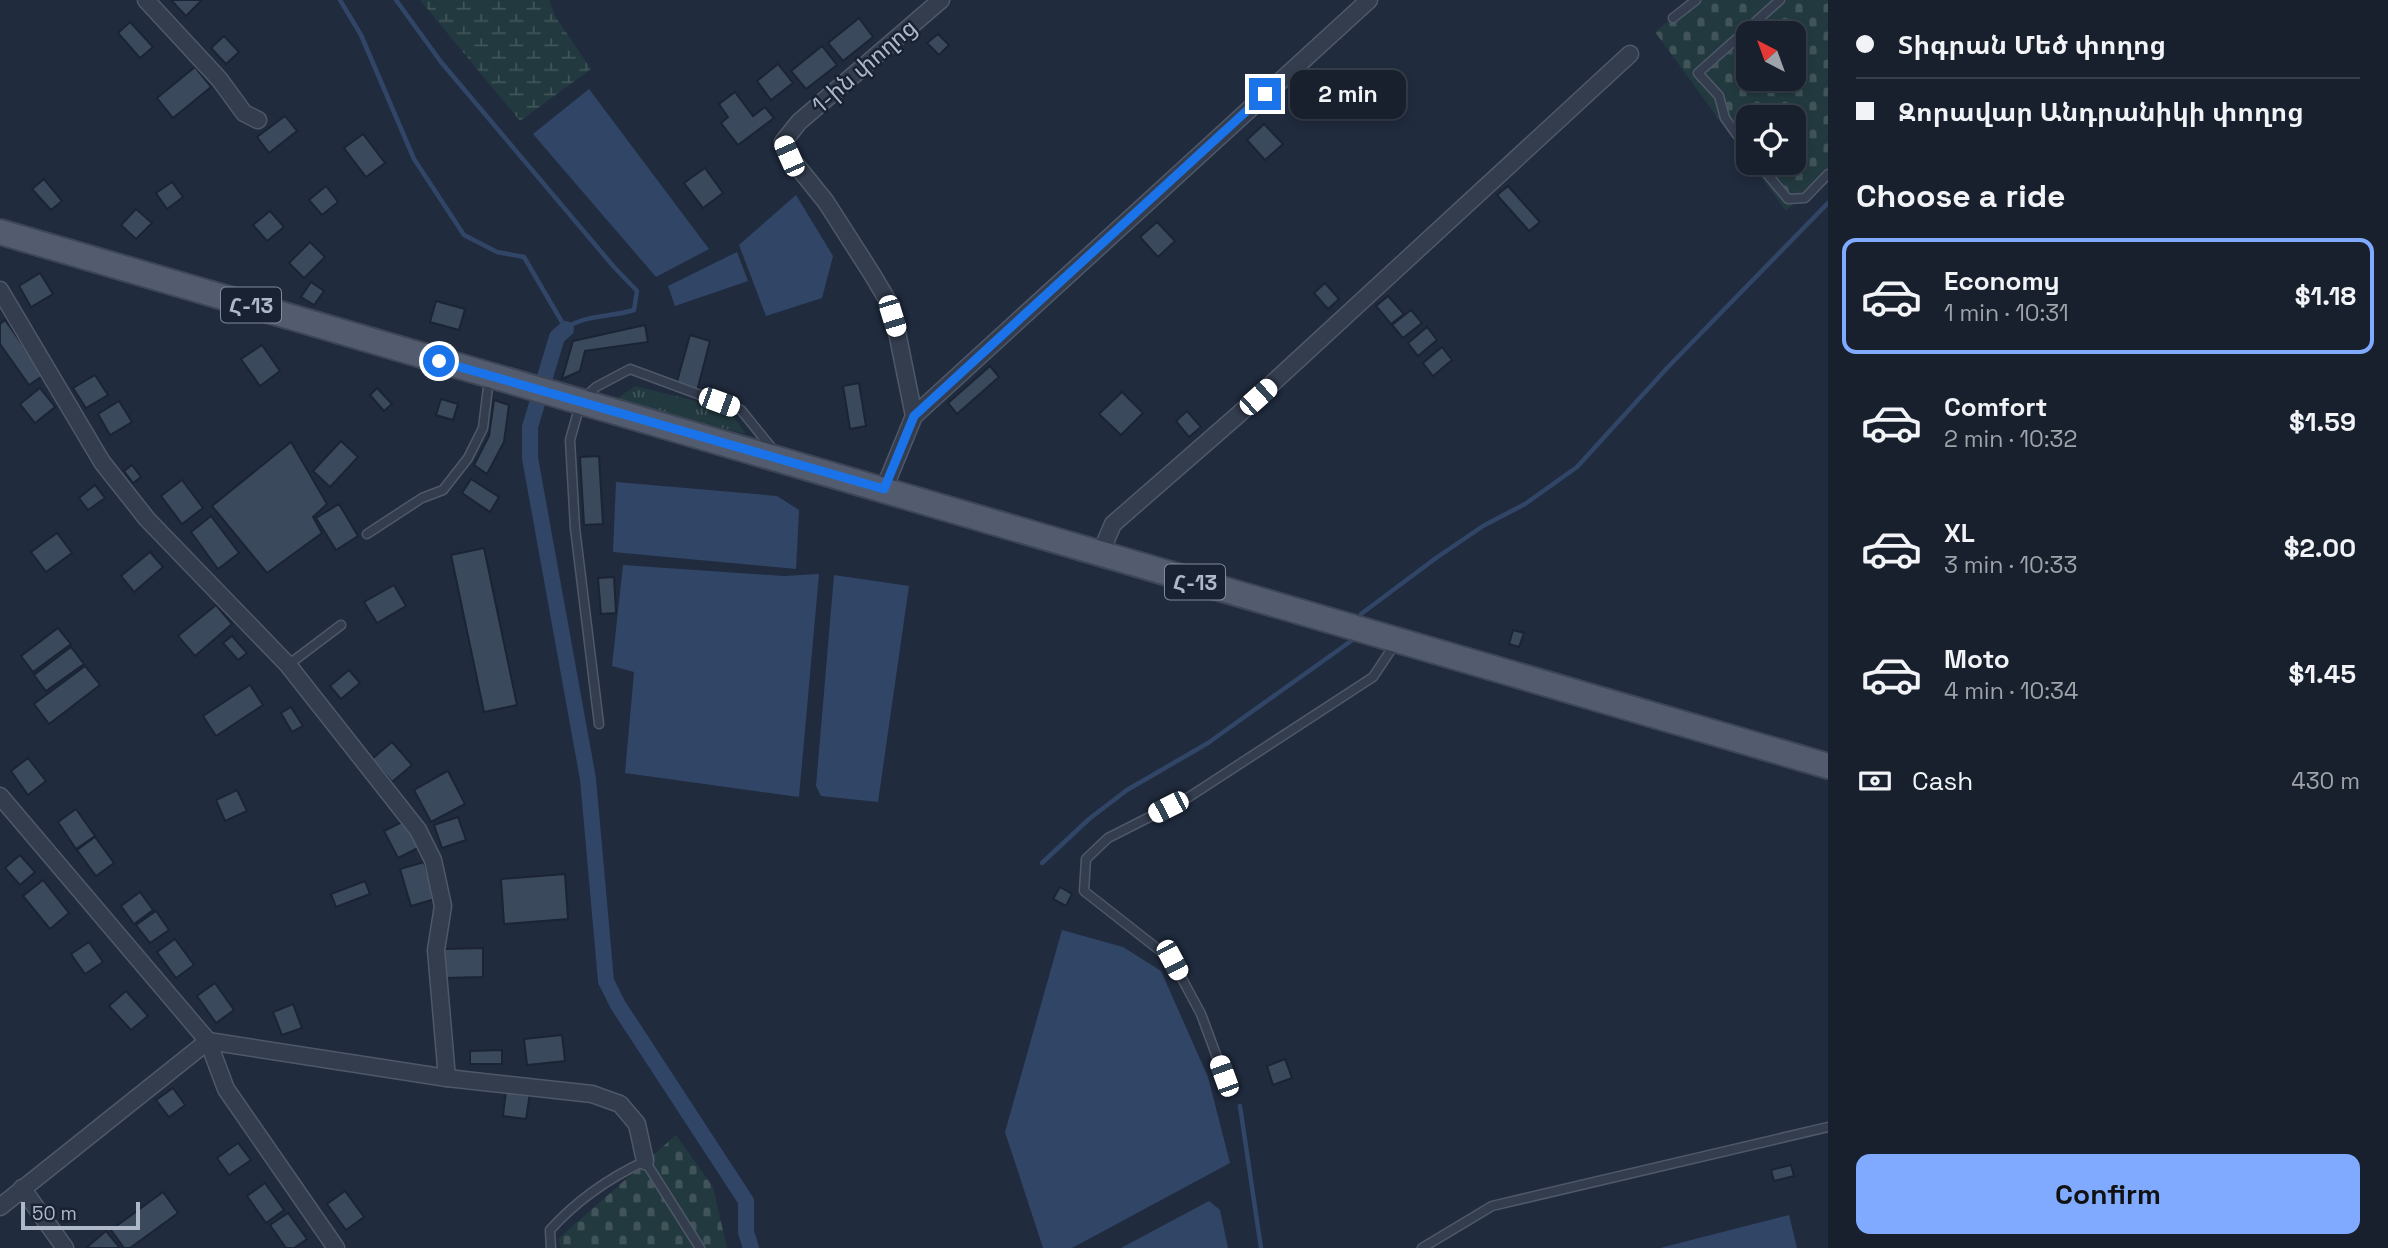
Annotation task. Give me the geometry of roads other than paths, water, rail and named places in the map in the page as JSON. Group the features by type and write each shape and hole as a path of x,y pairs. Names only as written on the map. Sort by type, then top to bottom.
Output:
{"main road":[{"name":"Հ-13","path":"0,232 783,462 884,489 1396,642 1828,766"}],"street":[{"path":"146,0 220,80 244,113 258,120"},
{"name":"1-ին փողոց","path":"914,416 888,301 826,202 789,156 783,142 799,122 942,0"},
{"path":"884,489 914,416 1368,0"},
{"path":"1100,554 1113,524 1238,415 1630,54"},
{"path":"0,290 102,462 147,519 288,665 418,830 433,860 443,906 436,950 447,1078"},
{"path":"0,796 208,1041 226,1089 337,1248"},
{"path":"0,1207 208,1041 447,1078 592,1094 620,1104 636,1124 645,1161"},
{"path":"22,1188 65,1248"}],"lane":[{"path":"1673,18 1696,0"},
{"path":"1736,133 1725,118 1719,96 1698,73 1780,0"},
{"path":"1768,175 1788,199 1805,198 1828,174"},
{"path":"599,724 575,527 570,440 572,398 630,369 741,411 783,462"},
{"path":"368,534 422,498 443,489 468,458 482,428 496,378"},
{"path":"288,665 341,625"},
{"path":"1224,1076 1201,1014 1172,960 1084,891 1086,859 1108,838 1189,797 1373,677 1396,642"},
{"path":"1422,1248 1492,1206 1828,1127"},
{"path":"551,1248 550,1230 560,1219 613,1176 645,1161 700,1248"}],"water":[{"path":"589,89 709,249 656,277 533,134"},
{"path":"796,195 833,256 822,298 766,316 739,245"},
{"path":"737,252 748,281 675,306 668,286"},
{"path":"616,482 777,496 799,510 796,569 613,552"},
{"path":"623,565 784,576 819,574 799,797 625,773 634,672 612,666"},
{"path":"834,575 909,586 878,802 821,796 816,786"},
{"path":"1062,930 1123,947 1161,971 1208,1077 1230,1163 1072,1248 1043,1248 1005,1132"},
{"path":"1209,1201 1220,1210 1228,1248 1121,1248"},
{"path":"1789,1215 1797,1248 1660,1248"}],"waterway":[{"path":"340,0 361,35 414,159 464,235 497,252 524,257 566,329 580,321 634,310 637,291 441,62 396,0"},
{"path":"1361,614 1483,526 1525,504 1577,467 1668,367 1828,203"},
{"path":"566,329 557,337 530,427 530,458 588,779 606,981 618,1005 746,1201 746,1232 751,1248"},
{"path":"1042,863 1089,819 1127,790 1208,743 1351,641"},
{"path":"1240,1106 1261,1248"}]}
